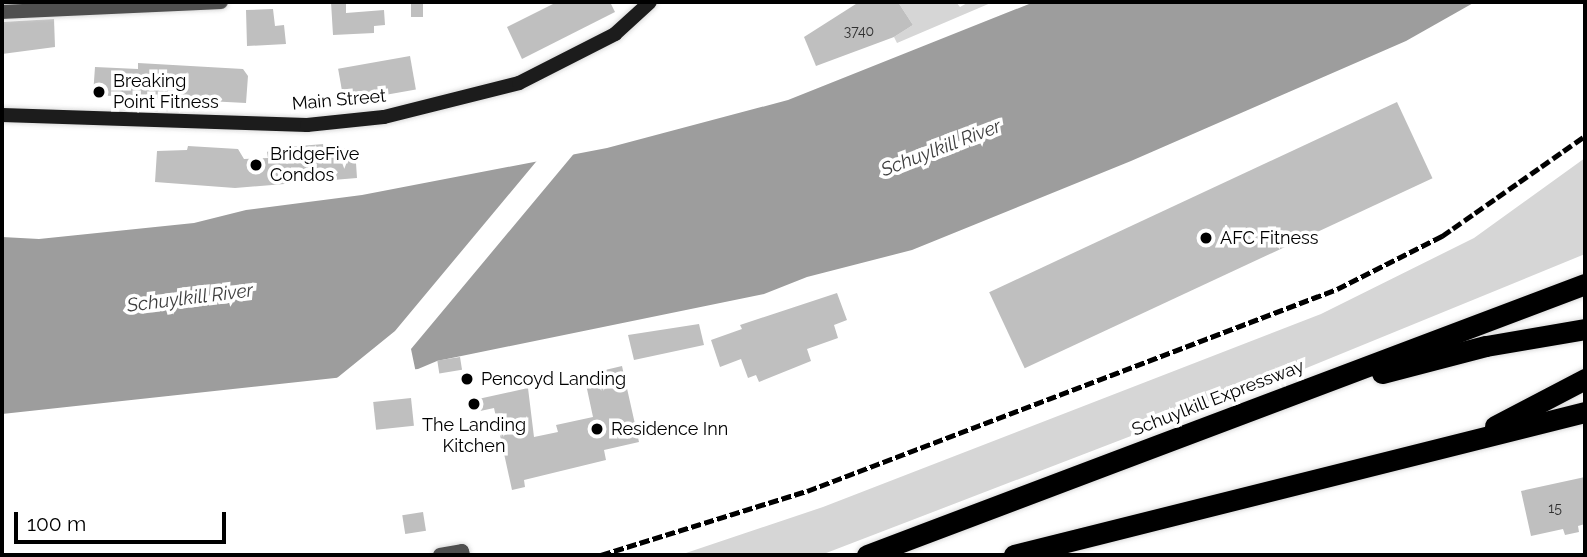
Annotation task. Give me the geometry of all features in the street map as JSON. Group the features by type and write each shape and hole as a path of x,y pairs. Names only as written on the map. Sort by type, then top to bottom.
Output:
{"highway":[{"path":"1511,313 1585,276"},
{"name":"Schuylkill Expressway","path":"866,555 1585,284"},
{"path":"1270,402 1486,346 1585,329"},
{"path":"1462,443 1585,379"},
{"path":"1014,555 1585,412"}],"street":[{"path":"2,12 221,2"},
{"name":"Main Street","path":"2,115 307,125 384,117 519,83 624,29 650,2"},
{"path":"440,555 462,551 463,555"}],"shaded area":[{"path":"898,2 956,2 960,7 969,2 993,2 897,43 894,37 913,25"},
{"path":"1585,158 1585,254 1282,378 821,555 680,555 823,507 1321,314 1474,238"}],"water":[{"name":"Schuylkill River","path":"1034,2 1475,2 1406,41 1131,161 912,250 807,277 764,294 437,361 418,369 2,414 2,237 39,239 194,223 246,210 362,195 607,148 788,100"}],"pier":[{"path":"577,150 411,349 416,373 332,382 395,331 540,157"}],"building":[{"path":"331,2 346,2 346,13 384,10 385,25 374,26 374,33 333,35"},
{"path":"411,2 423,2 423,17 411,17"},
{"path":"557,2 610,2 615,12 522,59 507,27"},
{"path":"859,2 898,2 913,25 894,37 816,66 804,37"},
{"path":"273,9 275,26 284,25 286,44 247,46 246,10"},
{"path":"54,19 55,47 2,54 2,22"},
{"path":"410,56 416,89 344,102 338,69"},
{"path":"138,63 243,69 248,76 246,103 93,95 95,67 138,69"},
{"path":"1397,102 1432,178 1025,368 989,292"},
{"name":"BridgeFive Condos","path":"324,144 324,148 355,148 357,178 235,188 155,182 157,151 187,150 188,146 238,149 244,159 268,158 267,152 274,148"},
{"path":"837,293 847,320 834,325 838,338 807,349 811,361 759,382 756,375 748,378 741,359 720,367 711,340 742,329 740,325"},
{"path":"699,324 704,345 634,360 628,335"},
{"path":"460,357 462,370 439,373 437,361"},
{"name":"Residence Inn","path":"622,366 639,442 604,450 606,460 524,480 525,487 512,490 494,408 471,413 469,401 528,388 534,437 558,432 556,425 593,417 584,375"},
{"path":"411,398 414,426 376,430 373,402"},
{"path":"1585,477 1585,524 1578,526 1579,532 1565,535 1563,529 1531,536 1521,491"},
{"path":"423,512 426,531 405,534 402,515"}],"railway":[{"path":"601,555 807,491 1337,289 1442,236 1585,136"}],"place":[{"name":"Breaking Point Fitness","path":"99,92"},
{"name":"BridgeFive Condos","path":"256,165"},
{"name":"AFC Fitness","path":"1206,238"},
{"name":"Pencoyd Landing","path":"467,379"},
{"name":"The Landing Kitchen","path":"474,404"},
{"name":"Residence Inn","path":"597,429"}]}
